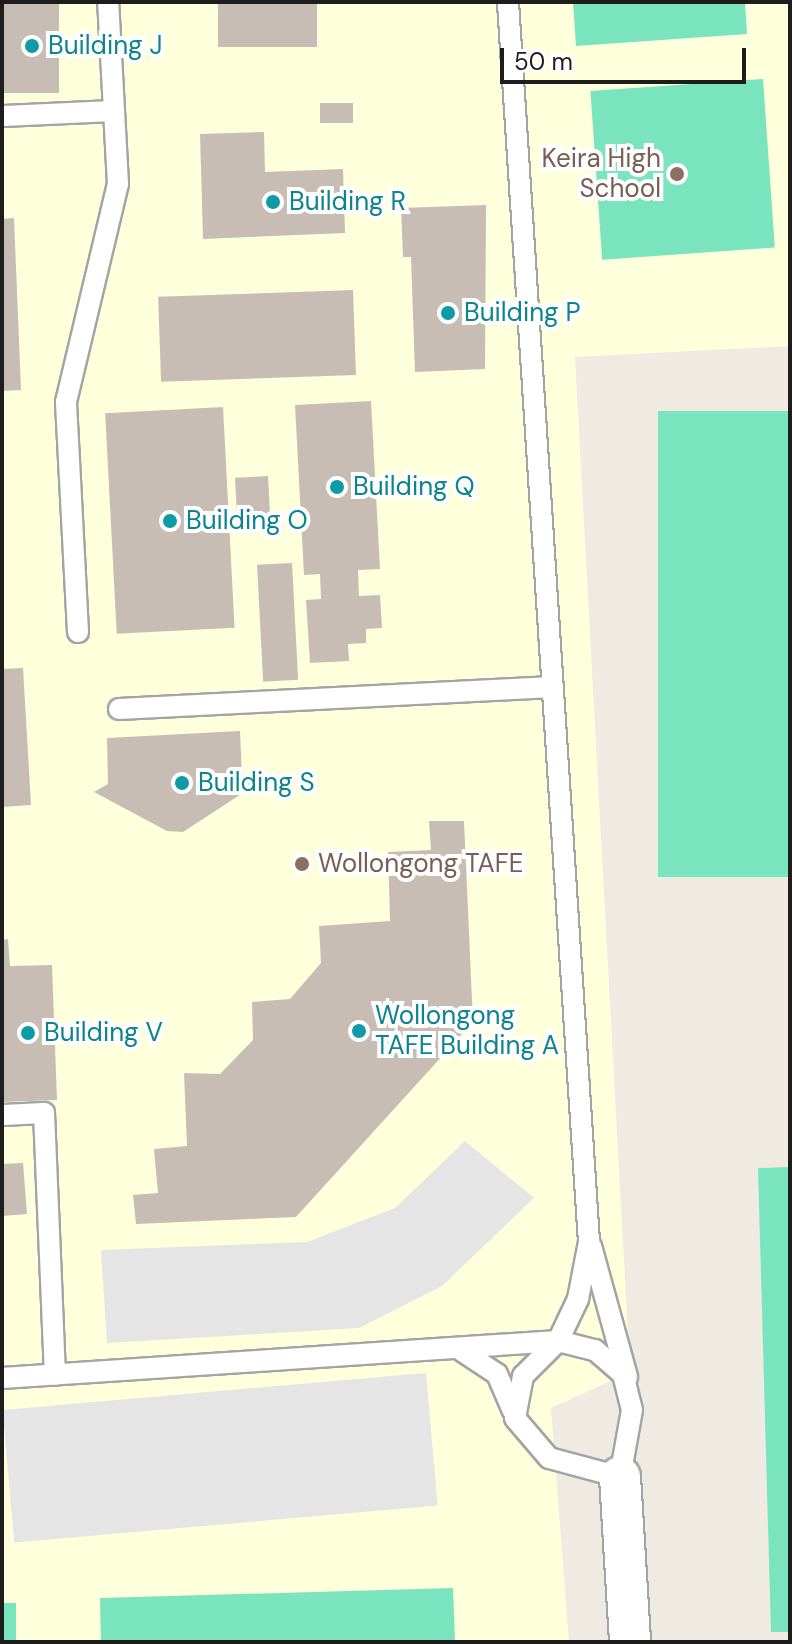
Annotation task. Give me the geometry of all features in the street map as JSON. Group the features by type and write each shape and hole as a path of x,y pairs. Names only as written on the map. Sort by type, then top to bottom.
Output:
{"street":[{"path":"620,1477 630,1642"}],"lane":[{"path":"78,632 66,402 118,184 108,2"},
{"path":"462,1351 497,1374 515,1418 549,1458 620,1477 630,1390 589,1242 508,2"},
{"path":"2,116 114,111"},
{"path":"119,709 552,687"},
{"path":"2,1115 44,1113 55,1375"},
{"path":"515,1418 523,1376 558,1341 578,1299 589,1242"},
{"path":"2,1378 462,1351 486,1342 558,1341 595,1350 630,1390"}],"shaded area":[{"name":"Wollongong TAFE","path":"2,2 790,2 790,346 575,357 630,1372 551,1408 569,1642 2,1642"},
{"path":"465,1141 534,1198 442,1286 359,1328 107,1343 101,1250 307,1242 395,1208"},
{"path":"426,1373 438,1505 14,1543 3,1410"}],"green space":[{"path":"573,2 745,2 747,34 576,46"},
{"path":"763,79 775,248 602,260 590,91"},
{"path":"658,411 790,411 790,877 658,877"},
{"path":"790,1167 790,1632 771,1632 758,1168"},
{"path":"453,1588 455,1642 101,1642 100,1598"},
{"path":"2,1603 16,1603 16,1642 2,1642"}],"building":[{"name":"Building J","path":"2,2 59,2 59,93 2,93"},
{"path":"218,2 317,2 317,47 218,47"},
{"name":"Building R","path":"320,103 353,103 353,123 320,123"},
{"name":"Building R","path":"264,132 265,172 343,169 345,233 203,239 200,134"},
{"name":"Building P","path":"486,205 485,369 415,372 411,257 403,257 401,208"},
{"path":"14,218 21,390 2,391 2,219"},
{"path":"353,290 356,375 161,382 158,297"},
{"name":"Building Q","path":"371,401 380,569 358,570 359,596 380,595 382,628 366,629 366,643 348,644 349,661 310,663 306,600 321,599 320,574 304,575 295,405"},
{"name":"Building O","path":"223,407 235,628 117,634 105,413"},
{"path":"268,476 271,529 238,531 235,478"},
{"path":"292,563 298,680 263,682 257,565"},
{"path":"23,668 31,805 2,807 2,669"},
{"name":"Building S","path":"240,731 242,777 252,776 255,785 183,832 167,831 94,792 108,784 107,738"},
{"name":"Wollongong TAFE Building A","path":"429,821 464,821 473,1022 296,1217 136,1224 133,1195 158,1193 154,1149 187,1146 184,1073 220,1074 253,1040 252,1002 290,999 321,963 319,926 390,921 388,852 431,850"},
{"name":"Building V","path":"8,939 10,966 52,965 57,1100 2,1102 2,940"},
{"path":"23,1163 27,1214 2,1216 2,1164"}],"place":[{"name":"Building J","path":"32,46"},
{"name":"Keira High School","path":"677,174"},
{"name":"Building R","path":"273,202"},
{"name":"Building P","path":"448,313"},
{"name":"Building Q","path":"337,487"},
{"name":"Building O","path":"170,521"},
{"name":"Building S","path":"182,783"},
{"name":"Wollongong TAFE","path":"302,864"},
{"name":"Wollongong TAFE Building A","path":"359,1031"},
{"name":"Building V","path":"28,1033"}]}
